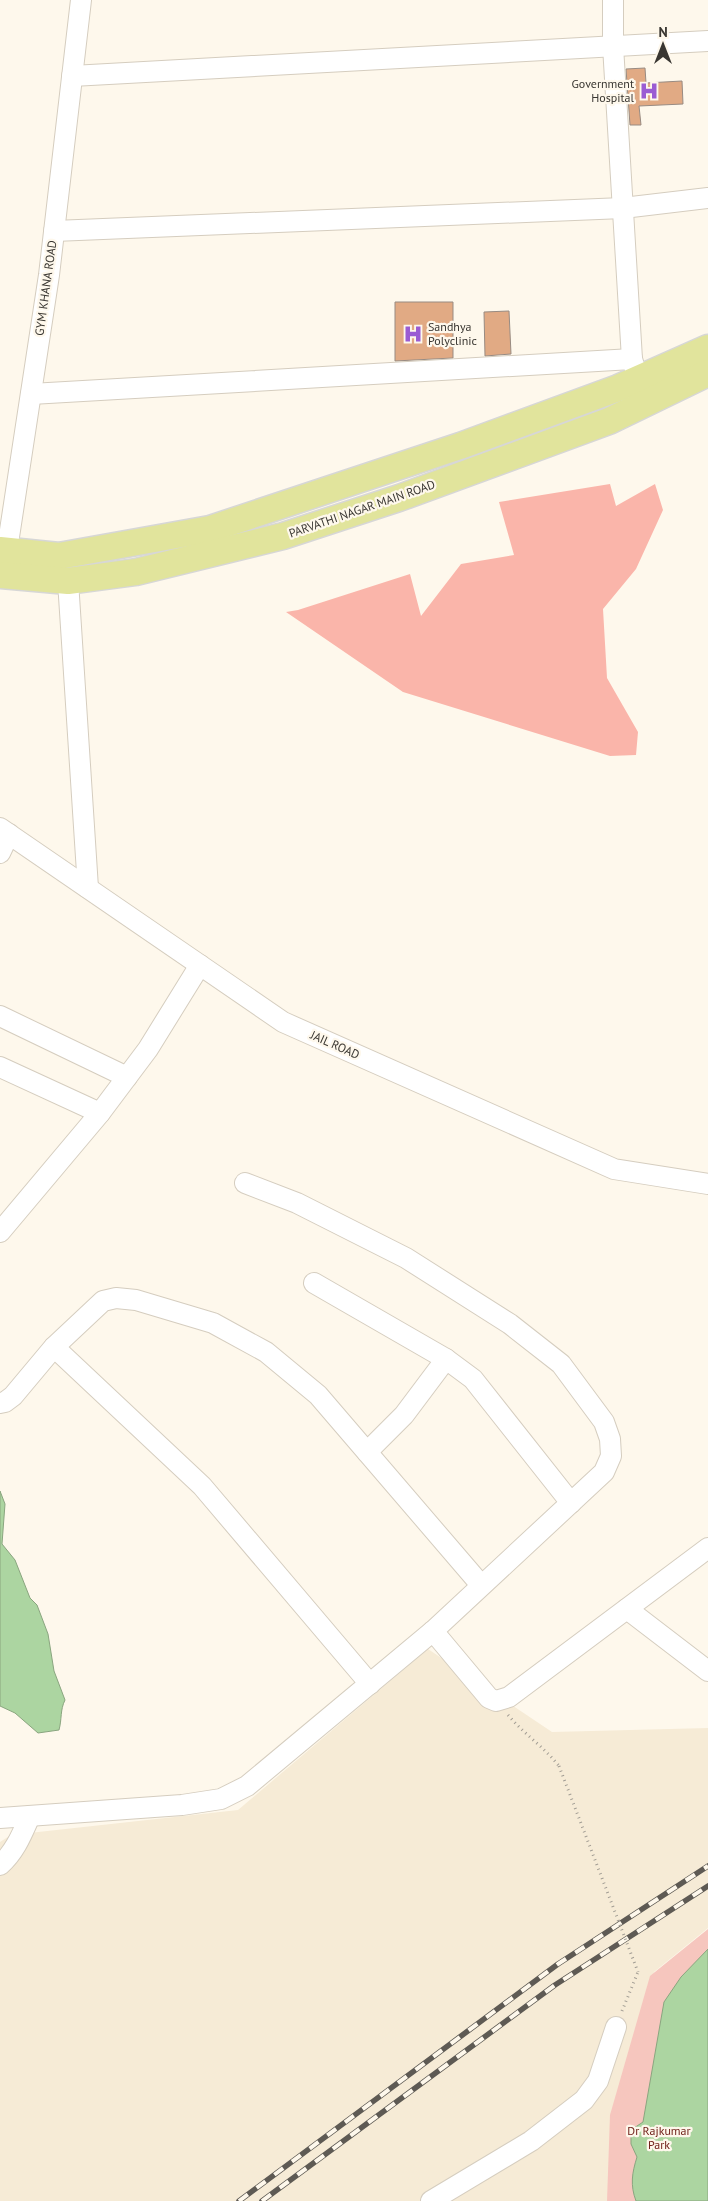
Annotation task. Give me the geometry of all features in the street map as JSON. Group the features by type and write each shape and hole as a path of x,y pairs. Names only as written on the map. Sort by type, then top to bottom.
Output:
{"main road":[{"path":"2,563 59,556 210,529 460,446 635,370 708,348"},
{"name":"PARVATHI NAGAR MAIN ROAD","path":"2,563 68,581 136,572 283,536 399,498 609,421 708,373"}],"street":[{"name":"GYM KHANA ROAD","path":"2,563 15,504 54,231 81,0"},
{"path":"612,0 613,46 636,408"},
{"path":"72,76 708,41"},
{"path":"54,231 623,208 708,198"},
{"path":"31,394 635,370"},
{"path":"68,581 88,888"},
{"path":"0,853 5,831"},
{"name":"JAIL ROAD","path":"5,831 284,1022 614,1168 708,1184"},
{"path":"4,1220 100,1114 148,1049 200,965"},
{"path":"0,1016 127,1077"},
{"path":"0,1067 100,1114"},
{"path":"0,1818 182,1805 221,1799 247,1786 433,1631 604,1472 611,1456 610,1439 604,1422 561,1364 510,1324 406,1258 297,1203 245,1183"},
{"path":"314,1283 446,1359 473,1379 570,1503"},
{"path":"0,1403 6,1402 13,1396 54,1347 103,1301 116,1298 154,1304 213,1323 266,1352 318,1395 481,1585"},
{"path":"54,1347 202,1486 370,1684"},
{"path":"367,1452 404,1415 446,1359"},
{"path":"433,1631 490,1698 496,1701 509,1697 708,1548"},
{"path":"627,1609 708,1671"},
{"path":"0,1865 8,1858 17,1844 30,1816"},
{"path":"431,2201 531,2141 584,2100 598,2081 616,2027"}],"path":[{"path":"496,1701 517,1726 548,1753 559,1766 638,1972 616,2027"}],"shaded area":[{"path":"610,484 616,506 655,484 663,510 636,569 603,609 607,678 638,732 636,755 610,756 403,692 286,612 298,610 410,574 421,616 461,564 514,555 499,502"},
{"path":"0,1491 5,1504 2,1544 15,1560 30,1598 37,1605 48,1634 54,1671 65,1700 62,1707 59,1730 38,1733 15,1713 0,1706"},
{"path":"428,1649 552,1732 708,1728 708,1928 654,1972 614,2111 611,2201 0,2201 0,1842 11,1835 238,1810"},
{"name":"Dr Rajkumar Park","path":"708,1949 708,2201 636,2201 632,2179 637,2157 631,2144 631,2130 643,2122 664,2002 681,1977"}],"green space":[{"name":"Dr Rajkumar Park","path":"708,1929 708,2201 607,2201 610,2115 650,1976"}],"building":[{"path":"645,68 646,83 682,81 683,104 639,106 641,125 630,125 626,69"},
{"path":"395,302 453,302 453,358 395,361"},
{"path":"509,311 511,354 485,356 484,312"}],"railway":[{"path":"239,2201 558,1964 708,1866"},
{"path":"262,2201 555,1985 708,1886"}],"place":[{"name":"Government Hospital","path":"649,91"},
{"name":"Sandhya Polyclinic","path":"413,334"}]}
